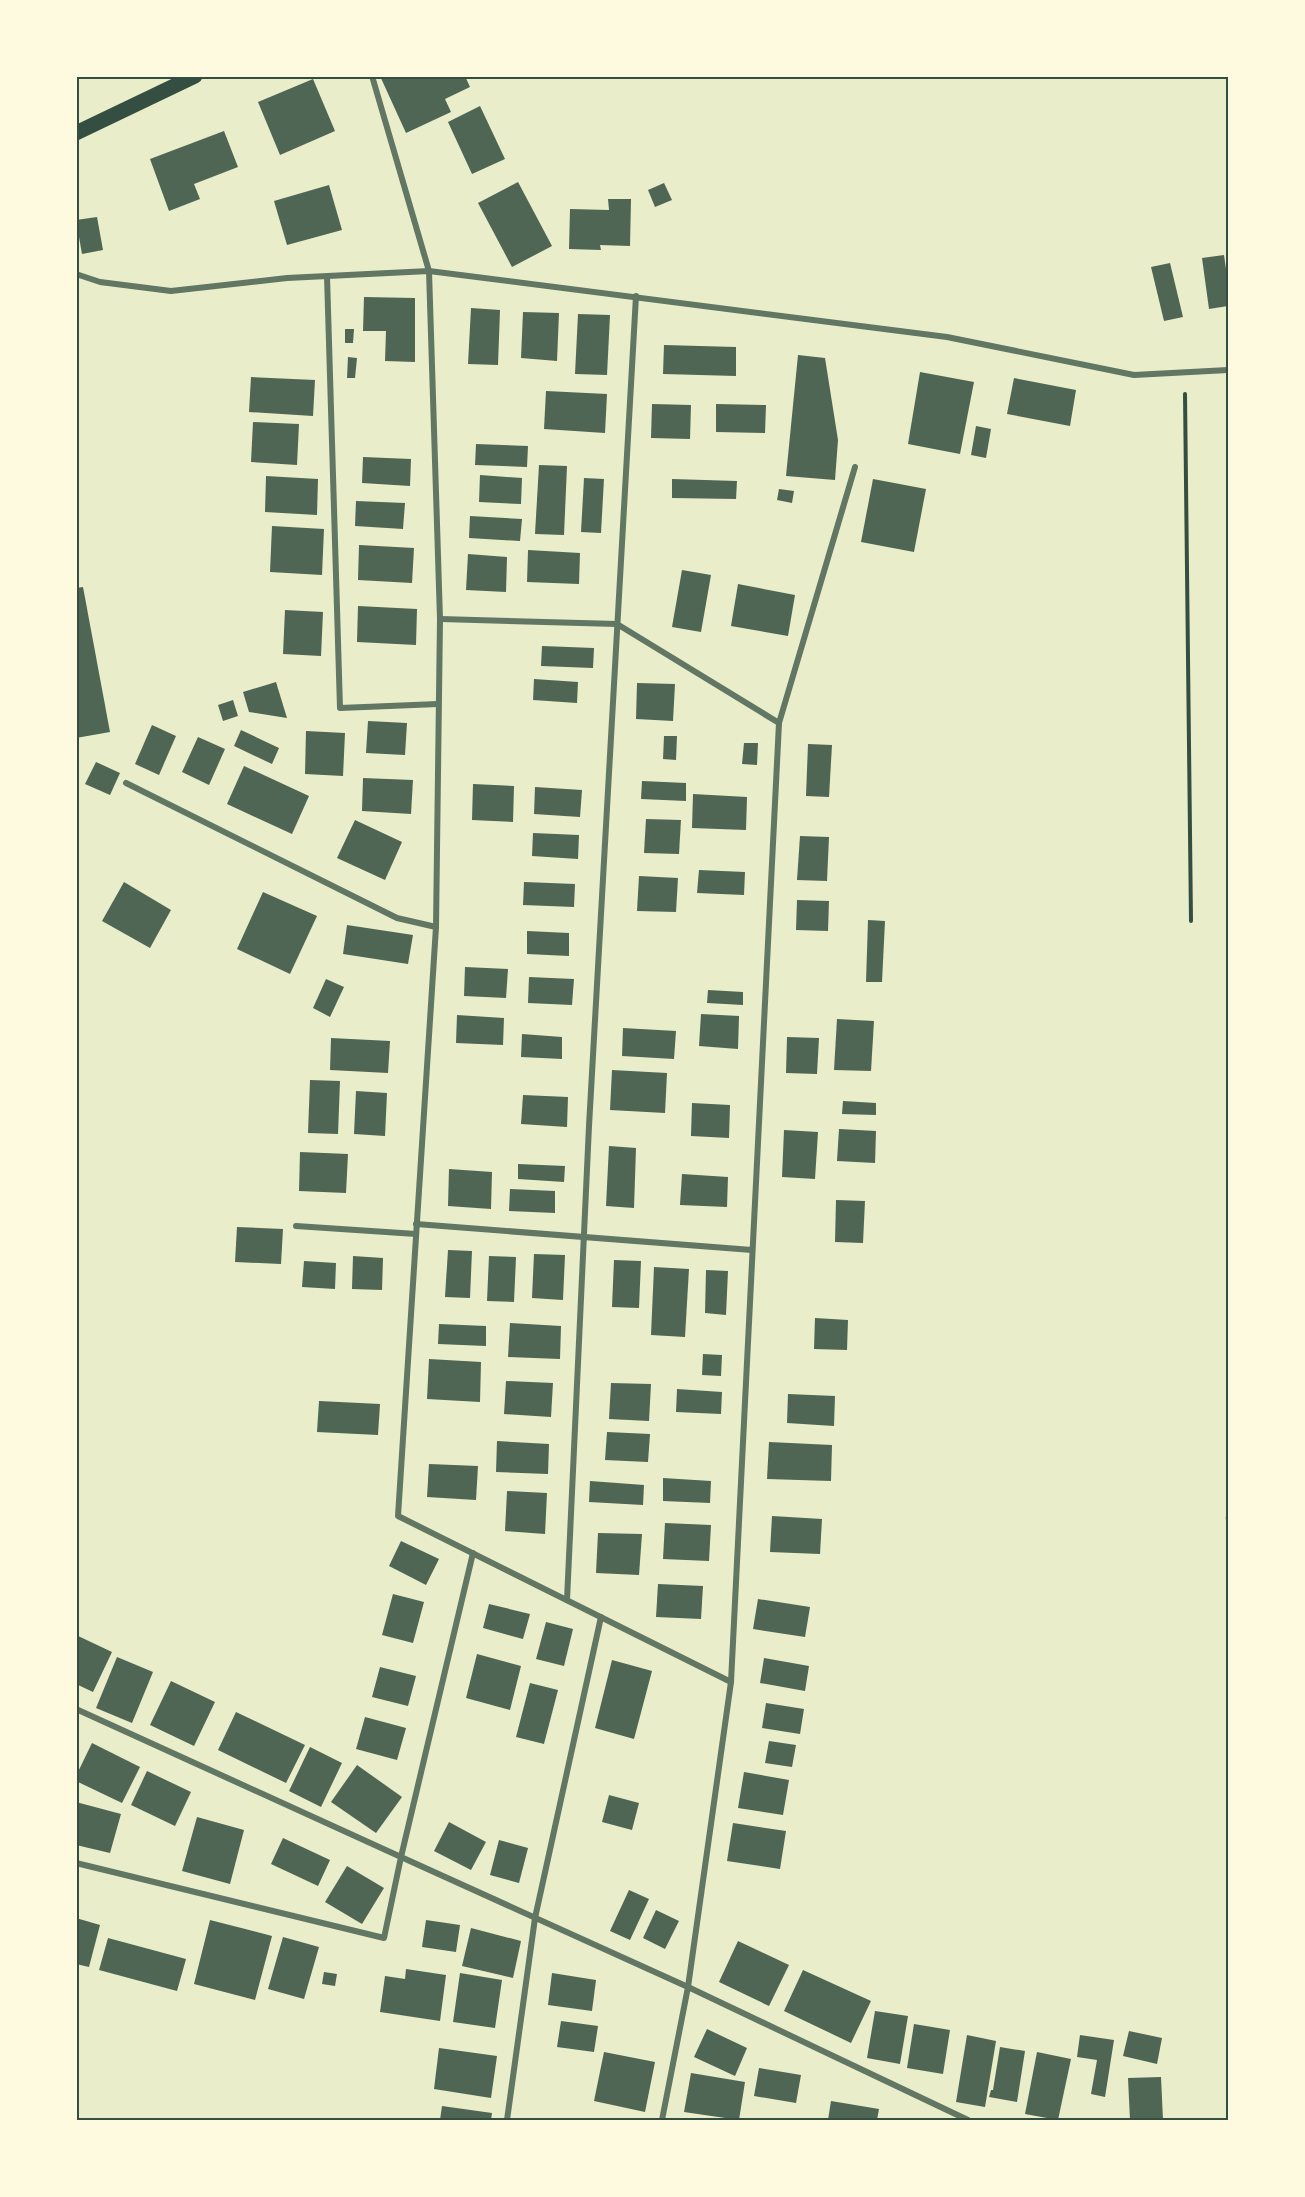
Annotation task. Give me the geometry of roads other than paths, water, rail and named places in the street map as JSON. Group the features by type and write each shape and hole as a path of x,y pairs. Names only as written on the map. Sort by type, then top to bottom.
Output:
{"main road":[{"path":"76,133 195,76"}],"street":[{"path":"372,76 429,271 440,619 436,927 398,1516 731,1682"},
{"path":"76,273 100,282 171,291 286,278 429,271 947,337 1134,375 1228,370"},
{"path":"327,276 340,708 438,704"},
{"path":"567,1600 584,1237 636,296"},
{"path":"662,2121 688,1987 731,1682 779,723 855,467"},
{"path":"440,619 617,624 779,723"},
{"path":"126,783 397,918 436,927"},
{"path":"416,1224 752,1250"},
{"path":"296,1226 416,1234"},
{"path":"76,1863 384,1938 473,1553"},
{"path":"507,2121 535,1918 601,1617"},
{"path":"76,1709 688,1987 968,2121"}]}
